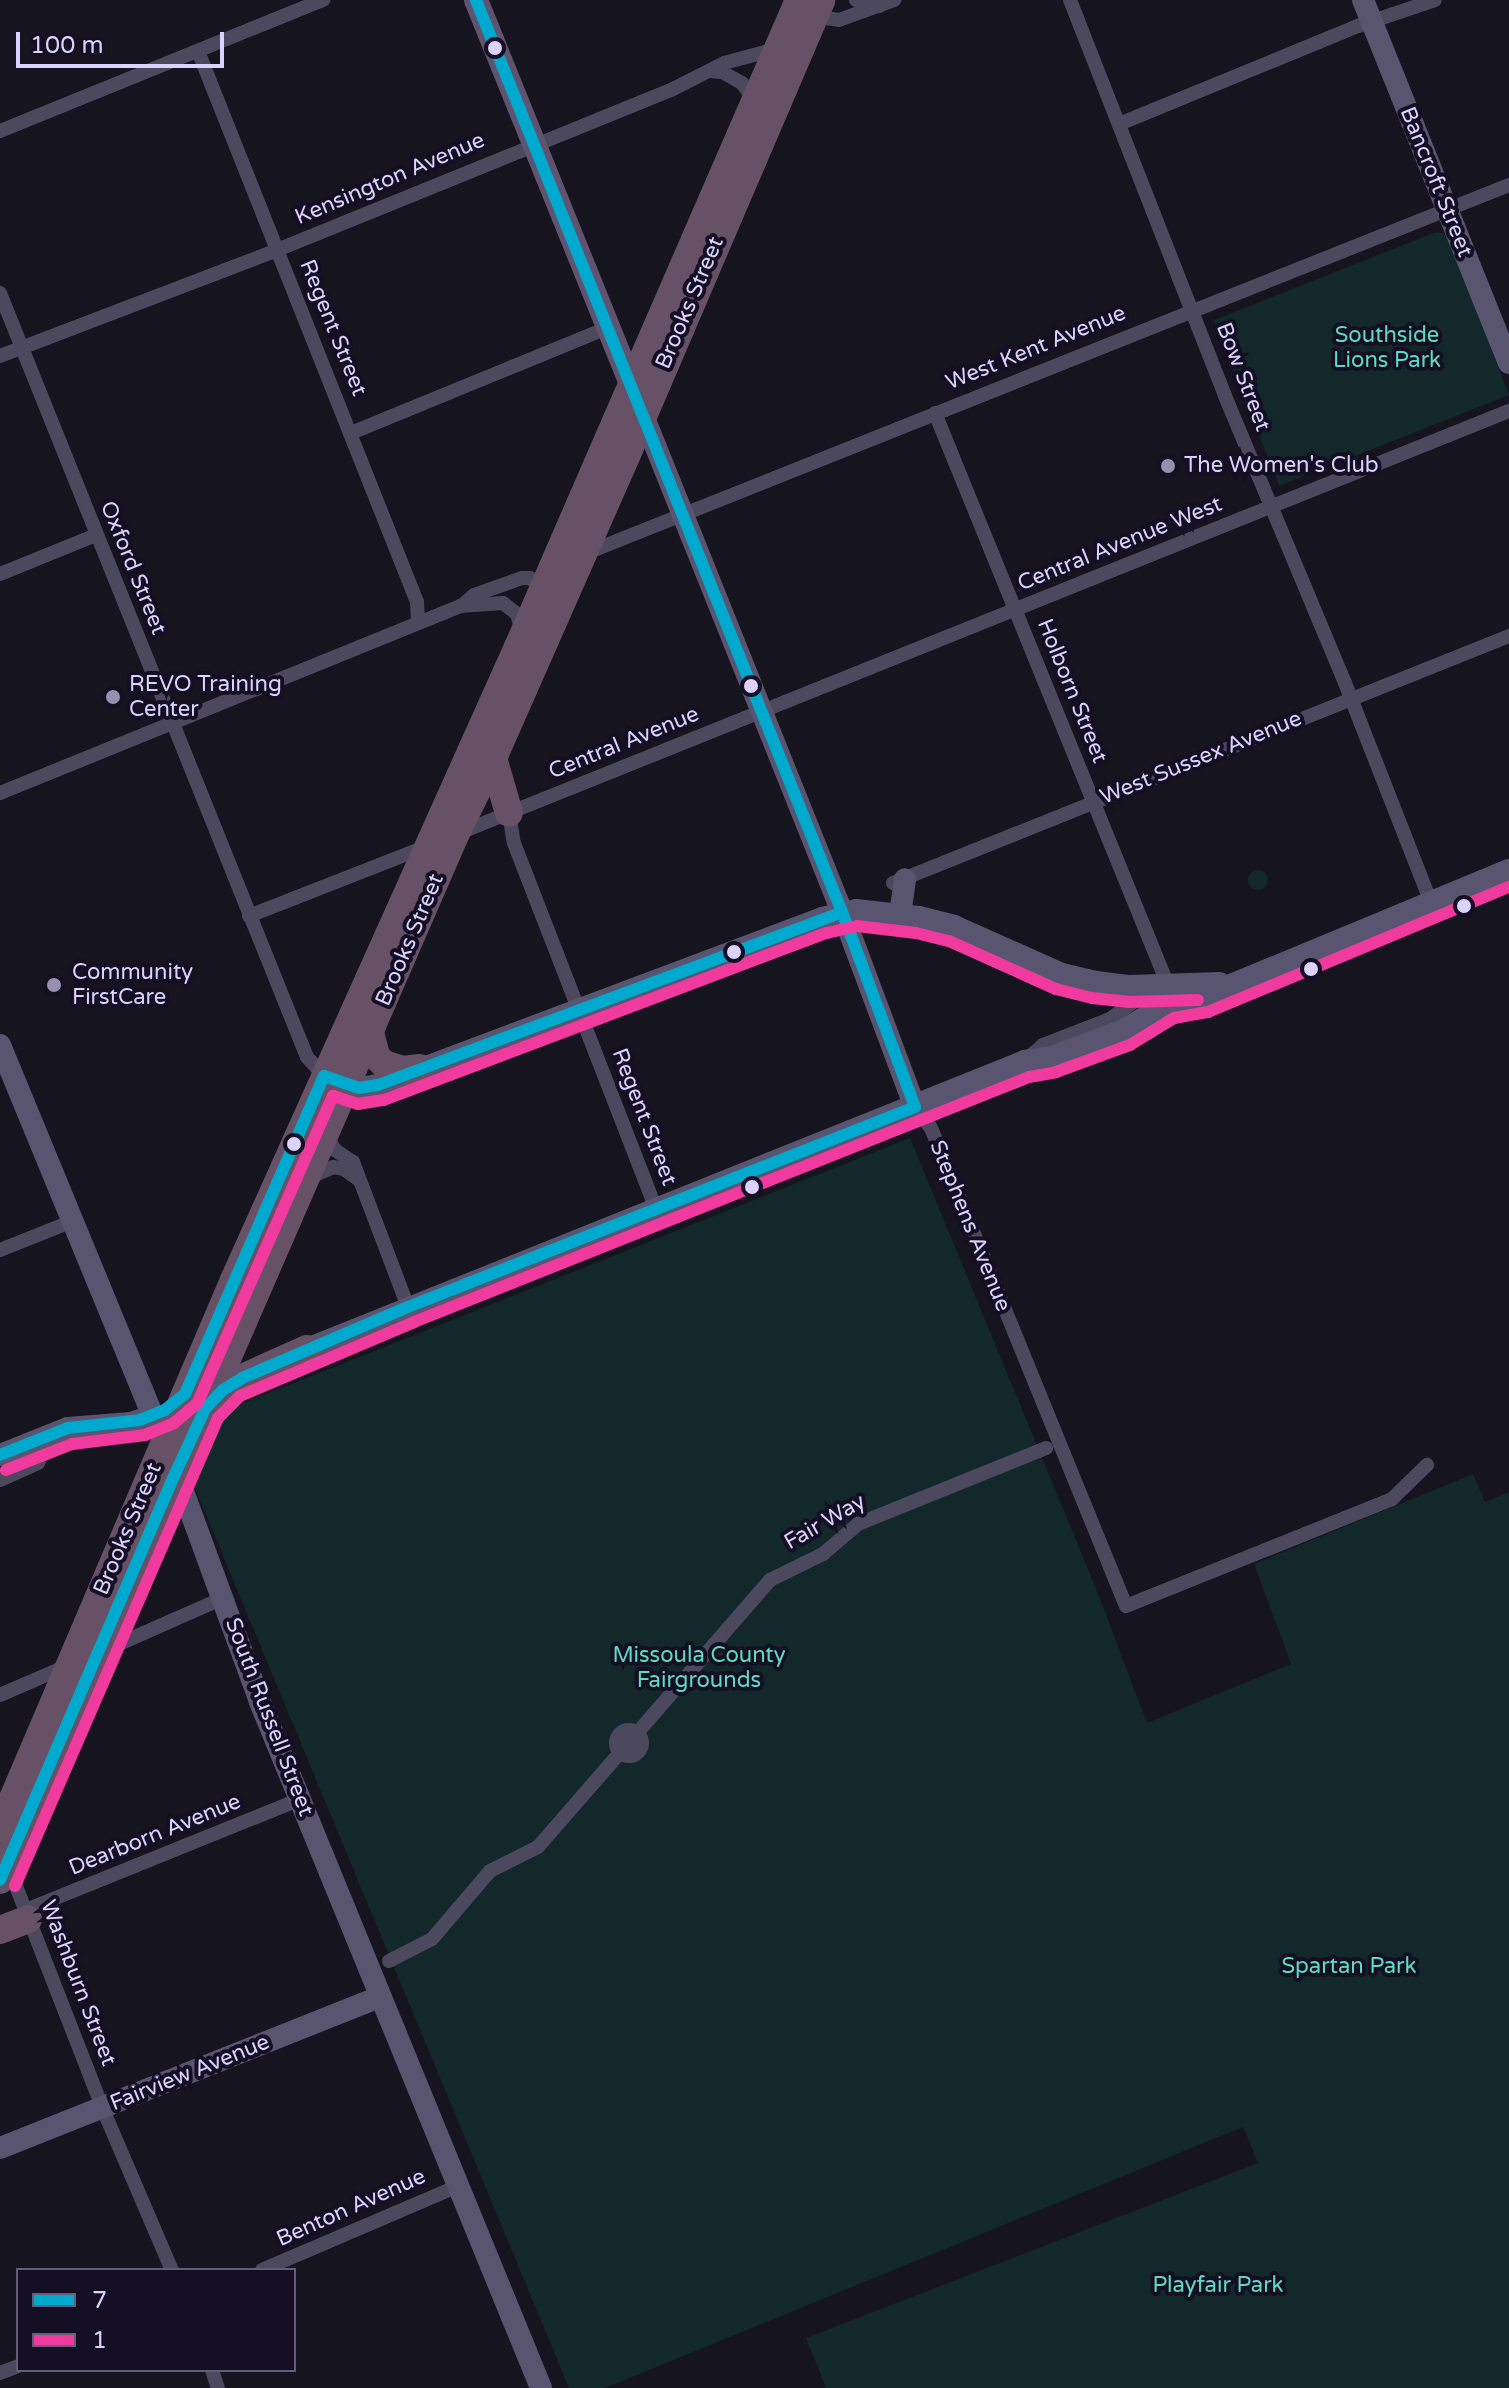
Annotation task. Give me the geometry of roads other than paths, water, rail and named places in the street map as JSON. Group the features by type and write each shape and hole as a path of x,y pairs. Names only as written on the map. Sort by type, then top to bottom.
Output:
{"highway":[{"name":"Brooks Street","path":"0,1829 176,1472 195,1402 442,840 493,758 643,415 807,7"},
{"name":"Brooks Street","path":"2,1862 84,1659 164,1444 244,1337 326,1131 336,1080 370,1032 518,647 755,101 787,52"},
{"path":"543,588 548,600 549,629"},
{"path":"493,758 509,813"},
{"path":"370,1032 376,1056 384,1064 403,1070 420,1068"},
{"path":"244,1337 267,1355 307,1349"},
{"path":"152,1416 195,1402 307,1349"},
{"path":"0,1930 27,1915"}],"main road":[{"name":"Stephens Avenue","path":"476,0 643,415"}],"street":[{"path":"0,131 323,0"},
{"path":"856,0 879,6"},
{"path":"807,7 834,21 894,0"},
{"name":"Bow Street","path":"1070,0 1270,507 1351,697 1431,903"},
{"name":"Bancroft Street","path":"1363,0 1509,363"},
{"path":"1119,124 1371,22 1435,0"},
{"name":"Regent Street","path":"198,51 417,602 418,623"},
{"name":"Kensington Avenue","path":"0,356 277,250 533,143 673,89 705,72 787,52"},
{"path":"705,72 730,75 744,85 755,101"},
{"name":"West Kent Avenue","path":"582,555 1509,185"},
{"name":"Oxford Street","path":"0,293 309,1063 336,1080"},
{"path":"351,433 609,327"},
{"name":"Central Avenue West","path":"1016,610 1509,411"},
{"name":"Holborn Street","path":"935,413 1168,985"},
{"name":"Stephens Avenue","path":"643,415 842,912 915,1107 931,1128 1126,1606 1392,1499 1427,1465"},
{"path":"0,574 96,535"},
{"path":"460,606 474,595 522,578 530,578 543,588"},
{"path":"0,793 460,606 493,602 512,609 522,627 518,647"},
{"name":"Central Avenue","path":"249,916 1016,610"},
{"name":"West Sussex Avenue","path":"899,881 1509,636"},
{"name":"Regent Street","path":"509,813 514,843 581,1011 611,1102 656,1210"},
{"path":"307,1349 1025,1061 1066,1052 1124,1030 1168,1003 1202,997 1509,870"},
{"path":"899,881 900,915"},
{"path":"336,1080 370,1087 842,912 864,910 939,921 972,932 1062,974 1112,984 1229,984"},
{"path":"1025,1061 1043,1045 1110,1019 1147,992 1168,985"},
{"name":"South Russell Street","path":"0,1045 176,1472 255,1688 541,2388"},
{"path":"326,1131 331,1145 352,1160 408,1307"},
{"path":"305,1182 333,1167 349,1172 359,1181"},
{"path":"0,1250 73,1221"},
{"path":"0,1455 68,1428 131,1423 152,1416"},
{"path":"0,1480 38,1463 42,1454 38,1440"},
{"name":"Fair Way","path":"389,1961 432,1939 490,1871 538,1847 779,1573 823,1554 858,1524 1046,1448"},
{"path":"0,1695 223,1598"},
{"name":"Dearborn Avenue","path":"27,1915 301,1799"},
{"name":"Washburn Street","path":"2,1862 27,1915 102,2107 171,2268"},
{"name":"Fairview Avenue","path":"0,2148 380,1997"},
{"name":"Benton Avenue","path":"267,2268 458,2186"}],"place":[{"name":"The Women's Club","path":"1168,466"},
{"name":"REVO Training Center","path":"113,697"},
{"name":"Community FirstCare","path":"54,985"}],"park label":[{"name":"Southside Lions Park","path":"1387,348"},
{"name":"Missoula County Fairgrounds","path":"699,1668"},
{"name":"Spartan Park","path":"1349,1967"},
{"name":"Playfair Park","path":"1218,2286"}]}
